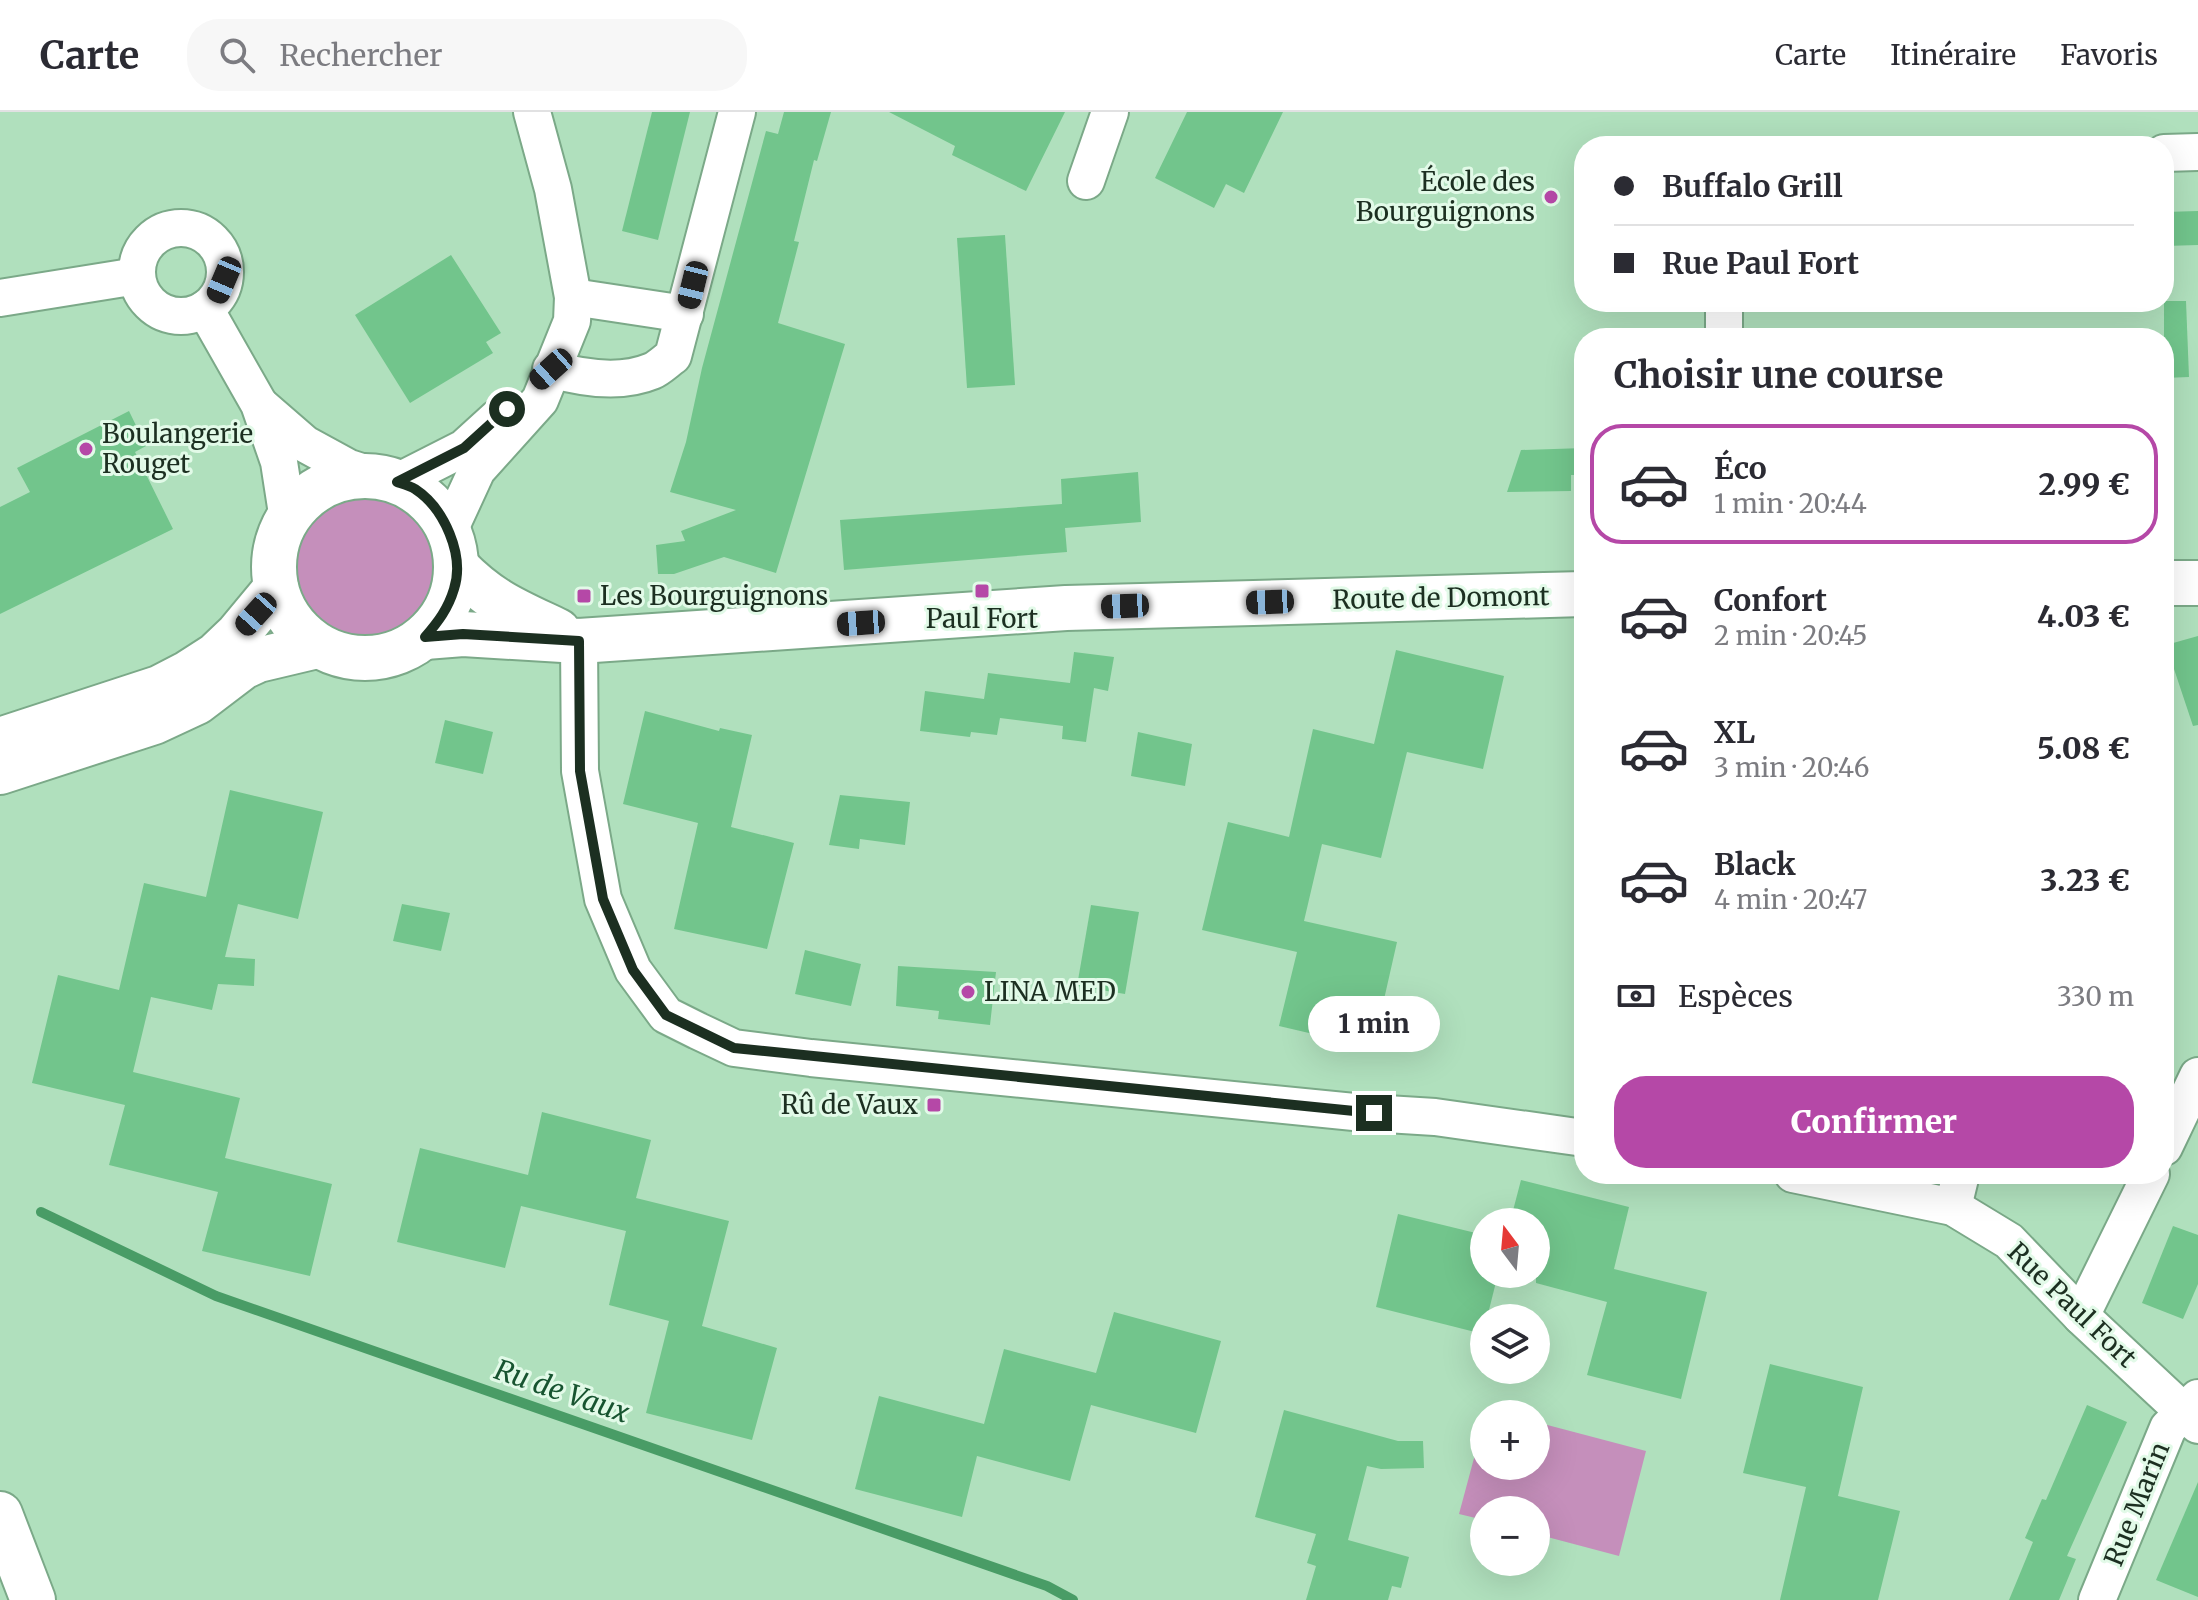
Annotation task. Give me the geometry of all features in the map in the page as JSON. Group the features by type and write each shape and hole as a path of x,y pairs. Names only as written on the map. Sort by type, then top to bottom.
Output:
{"main road":[{"path":"348,477 387,480 416,490 442,517 452,550 455,586 443,616 425,637 398,654 357,659 317,646 293,625 278,597 274,571 282,530 300,503 318,489 348,477"},
{"name":"Route de Domont","path":"452,550 478,589 499,603 579,641"},
{"path":"2174,583 2198,583"},
{"path":"0,740 159,688 188,673 216,655 237,635 276,588"},
{"name":"Route de Domont","path":"425,637 463,634 579,641 1066,608 1574,594"},
{"path":"0,772 154,722 197,702 243,667 273,655 317,646"},
{"path":"0,1514 33,1600"},
{"path":"0,1583 8,1600"}],"street":[{"path":"452,550 477,470 540,400 572,321 573,297 553,189 532,112"},
{"path":"551,369 586,379 631,376 653,371 673,356 737,112"},
{"path":"1086,181 1110,112"},
{"path":"2174,153 2198,152"},
{"path":"187,228 202,233 219,250 224,265 224,280 217,298 205,309 183,316 168,314 154,307 140,290 137,276 139,258 146,245 160,233 187,228"},
{"path":"0,298 137,276"},
{"path":"573,297 685,314"},
{"path":"205,309 259,404 279,462 288,520"},
{"path":"259,404 305,444 349,468 387,480 464,448 551,369"},
{"path":"579,641 580,771 603,899 633,970 666,1015 698,1031 734,1048 811,1058 1354,1112 1435,1117 1574,1137"},
{"path":"2174,1126 2198,1076"},
{"name":"Rue Paul Fort","path":"1889,1184 1957,1191 2081,1316 2193,1412"},
{"path":"2081,1316 2146,1184"},
{"name":"Rue Marin","path":"2097,1600 2168,1428 2193,1412"}],"shaded area":[{"path":"364,495 392,501 415,517 431,540 437,568 431,596 415,619 392,635 364,641 336,635 313,619 297,596 291,568 297,540 313,517 336,501"},
{"path":"1550,1426 1646,1451 1619,1556 1550,1538 1550,1496 1470,1496 1470,1517 1459,1514 1470,1473 1470,1480 1550,1480"}],"building":[{"path":"652,112 690,112 658,240 622,231"},
{"path":"784,112 831,112 817,161 814,160 794,241 799,242 778,323 845,344 776,573 724,557 674,574 658,574 656,545 685,541 681,531 736,510 670,492 686,442 702,368 766,131 778,134"},
{"path":"889,112 1065,112 1026,191 952,155 955,146"},
{"path":"1187,112 1283,112 1244,193 1226,184 1214,208 1155,178"},
{"path":"2198,211 2198,245 2174,246 2174,212"},
{"path":"1005,235 1015,385 967,388 957,238"},
{"path":"451,255 501,333 486,342 493,353 410,403 355,315"},
{"path":"2174,301 2186,301 2189,377 2174,378 2174,328 2164,328 2164,312 2174,312"},
{"path":"129,411 146,446 135,452 173,529 0,614 0,507 30,492 17,468"},
{"path":"1574,448 1571,491 1507,492 1521,450"},
{"path":"1138,472 1141,522 1065,528 1067,552 844,570 840,520 1062,504 1061,479"},
{"path":"2198,636 2198,725 2193,726 2174,669 2174,643"},
{"path":"1396,650 1504,676 1483,769 1407,752 1381,858 1322,844 1304,921 1397,942 1373,1048 1279,1026 1297,952 1202,930 1228,822 1289,837 1313,729 1374,744"},
{"path":"1074,652 1114,657 1108,691 1094,688 1086,742 1062,739 1063,726 1000,718 997,735 971,732 970,737 920,731 925,691 984,699 988,673 1070,683"},
{"path":"645,711 719,731 720,728 752,735 731,827 794,843 767,949 674,929 698,823 623,804"},
{"path":"445,720 493,732 483,774 435,763"},
{"path":"1138,732 1192,744 1185,786 1131,776"},
{"path":"230,790 323,812 298,919 238,904 225,957 255,959 254,986 218,984 212,1010 151,997 133,1072 240,1098 225,1158 332,1184 310,1276 202,1251 218,1192 109,1165 125,1105 32,1083 58,975 119,990 144,883 206,897"},
{"path":"840,795 910,802 905,845 860,839 859,849 829,845"},
{"path":"402,904 450,913 441,951 393,941"},
{"path":"1091,905 1139,912 1125,994 1077,986"},
{"path":"805,950 861,964 851,1006 795,994"},
{"path":"898,966 996,972 990,1025 938,1019 939,1011 896,1006"},
{"path":"542,1112 651,1140 636,1198 729,1221 702,1326 777,1348 752,1440 646,1413 669,1321 609,1305 626,1231 521,1206 505,1268 397,1242 420,1148 528,1175"},
{"path":"1521,1180 1629,1207 1614,1269 1707,1292 1681,1399 1587,1375 1607,1302 1550,1287 1550,1208 1514,1208"},
{"path":"1398,1214 1470,1232 1470,1288 1494,1288 1490,1304 1470,1304 1470,1331 1376,1307"},
{"path":"2173,1226 2198,1235 2198,1284 2183,1319 2142,1303"},
{"path":"1114,1312 1221,1341 1196,1433 1091,1405 1070,1481 977,1456 962,1517 855,1489 879,1396 984,1424 1004,1349 1096,1373"},
{"path":"1770,1364 1863,1387 1838,1496 1900,1511 1878,1600 1780,1600 1806,1487 1743,1473"},
{"path":"2087,1405 2127,1422 2067,1556 2076,1559 2059,1600 2009,1600 2033,1542 2025,1538 2042,1499 2046,1500"},
{"path":"1284,1410 1398,1441 1423,1441 1424,1468 1381,1469 1367,1466 1348,1540 1409,1557 1401,1588 1392,1586 1388,1600 1306,1600 1316,1566 1307,1563 1316,1534 1255,1517"},
{"path":"2198,1482 2198,1597 2156,1580"}],"waterway":[{"name":"Ru de Vaux","path":"41,1212 216,1296 1047,1586 1073,1600"}],"place":[{"name":"École des Bourguignons","path":"1551,197"},
{"name":"Boulangerie Rouget","path":"86,449"},
{"name":"Paul Fort","path":"982,591"},
{"name":"Les Bourguignons","path":"584,596"},
{"name":"LINA MED","path":"968,992"},
{"name":"Rû de Vaux","path":"934,1105"}],"route":[{"path":"507,409 464,448 397,482 416,490 442,517 458,561 455,586 443,616 425,637 463,634 579,641 580,771 603,899 633,970 666,1015 734,1048 1374,1113"}]}
